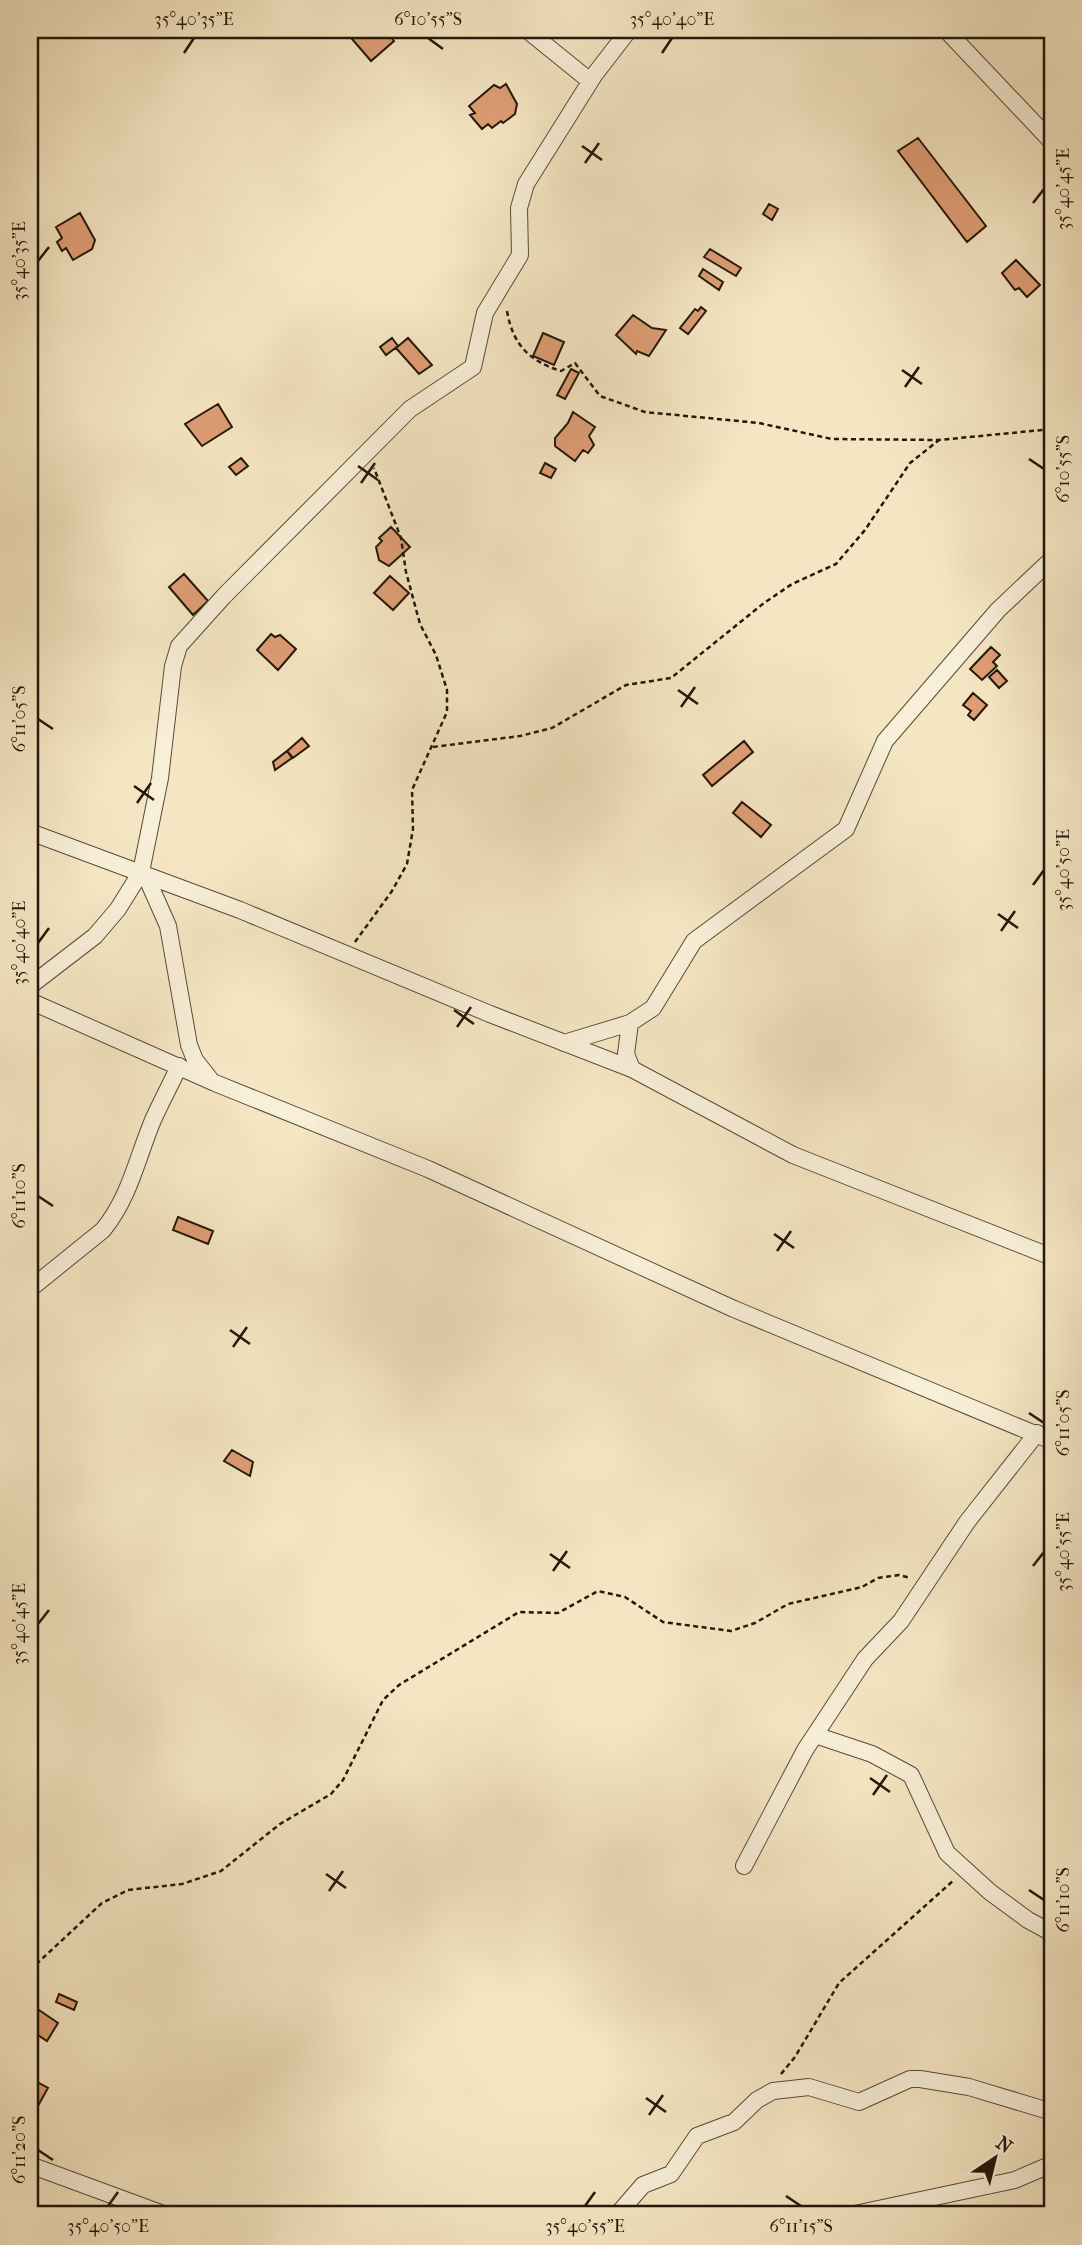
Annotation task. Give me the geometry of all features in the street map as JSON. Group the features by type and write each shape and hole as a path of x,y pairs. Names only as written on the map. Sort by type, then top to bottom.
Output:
{"street":[{"path":"527,30 590,81"},
{"path":"30,986 95,936 143,873 158,790 173,666 179,646 224,596 410,409 473,367 485,313 520,255 519,208 526,184 590,81 629,30"},
{"path":"946,30 1052,142"},
{"path":"564,1043 630,1023 653,1008 694,942 846,829 885,741 998,610 1052,559"},
{"path":"30,832 143,873 632,1069 793,1154 1052,1258"},
{"path":"143,873 168,926 189,1045 195,1060 215,1083"},
{"path":"30,1002 215,1083 428,1169 734,1309 1052,1441"},
{"path":"630,1023 626,1054 632,1069"},
{"path":"30,1289 103,1230 120,1207 153,1119 179,1066"},
{"path":"744,1866 815,1735 865,1659 901,1621 967,1522 1037,1433"},
{"path":"815,1735 872,1754 911,1775 936,1824 940,1844 1019,1913 1052,1933"},
{"path":"617,2215 643,2185 671,2174 697,2136 734,2122 764,2095 773,2091 809,2087 859,2102 909,2079 920,2079 969,2087 1052,2112"},
{"path":"850,2215 1015,2180 1052,2164"},
{"path":"30,2165 166,2215"}],"path":[{"path":"506,307 510,327 522,351 539,364 561,371 575,363 600,396 645,412 759,423 832,439 939,440 1052,429"},
{"path":"433,747 520,736 552,729 626,685 671,678 681,672 700,653 764,603 792,584 835,564 865,530 910,463 939,440"},
{"path":"346,953 392,891 407,863 413,829 412,790 447,712 447,690 436,655 419,624 401,538 367,452"},
{"path":"30,1970 46,1951 102,1903 128,1890 182,1884 221,1871 280,1824 331,1794 343,1780 383,1700 398,1685 519,1612 558,1613 598,1591 610,1591 663,1622 731,1631 755,1623 788,1604 862,1587 878,1578 899,1575 928,1581"},
{"path":"764,2095 795,2057 839,1983 911,1920 934,1894 968,1869"}],"building":[{"path":"389,30 387,32 394,41 371,61 346,32"},
{"path":"506,84 517,104 515,114 492,128 488,124 482,129 470,115 475,113 469,106 494,85 500,88"},
{"path":"918,138 986,226 967,242 898,151"},
{"path":"769,204 778,209 772,220 763,214"},
{"path":"80,213 95,240 92,249 73,260 66,248 62,251 57,242 62,238 56,227"},
{"path":"710,249 741,268 736,276 704,257"},
{"path":"1016,260 1040,285 1027,297 1019,288 1015,290 1002,273"},
{"path":"703,269 723,282 719,290 699,276"},
{"path":"701,307 706,311 688,334 680,328 695,309 698,311"},
{"path":"633,315 652,328 666,330 649,356 637,351 636,354 616,335"},
{"path":"543,333 564,342 554,365 533,356"},
{"path":"392,338 398,346 386,355 380,347"},
{"path":"408,338 432,365 419,374 396,348"},
{"path":"571,369 579,373 565,399 557,395"},
{"path":"218,404 232,427 202,446 185,424"},
{"path":"573,412 595,427 589,436 594,445 588,453 583,450 575,461 555,446 555,438 568,423"},
{"path":"241,458 248,466 236,475 229,467"},
{"path":"545,463 556,469 551,478 540,473"},
{"path":"391,527 410,547 389,566 379,560 376,547 382,541 379,538"},
{"path":"184,574 208,601 193,615 169,587"},
{"path":"390,576 409,593 393,610 374,593"},
{"path":"271,634 275,637 280,635 296,649 278,670 257,650"},
{"path":"991,647 1000,655 993,662 997,666 982,680 970,669"},
{"path":"997,670 1007,681 999,688 989,677"},
{"path":"973,693 987,705 974,720 968,715 971,711 963,705"},
{"path":"302,738 309,746 293,758 287,751"},
{"path":"744,741 753,752 712,786 703,775"},
{"path":"287,751 292,758 275,770 273,762"},
{"path":"742,802 771,825 761,837 733,813"},
{"path":"178,1217 213,1231 208,1244 173,1230"},
{"path":"232,1450 253,1462 250,1476 224,1461"},
{"path":"59,1994 77,2002 74,2010 56,2002"},
{"path":"39,2010 58,2023 47,2041 30,2030"},
{"path":"30,2078 48,2088 34,2113 30,2111"}]}
